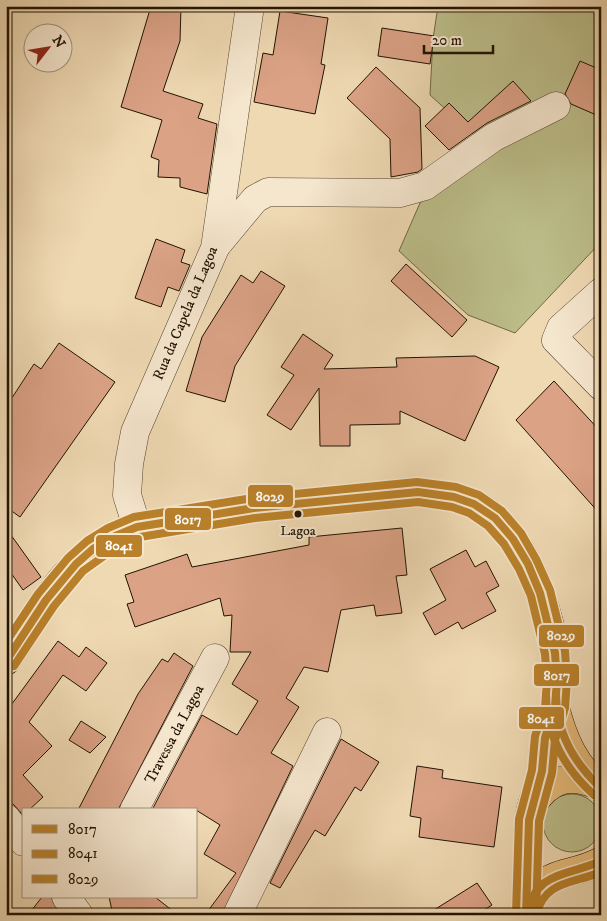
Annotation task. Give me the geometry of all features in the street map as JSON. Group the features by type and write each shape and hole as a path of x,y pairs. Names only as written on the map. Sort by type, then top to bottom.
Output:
{"main road":[{"path":"6,661 66,573 100,543 137,527 254,508 418,492 445,495 475,504 491,515 506,531 526,562 546,606 557,657 555,707 545,737 542,776 528,819 527,911"},
{"path":"555,707 570,751 599,786"},
{"path":"533,804 541,792 553,783 576,779 599,786"},
{"path":"529,834 535,848 544,859 557,867 572,870"},
{"path":"527,911 539,888 550,878 572,870 587,868 601,861"}],"street":[{"name":"Rua da Capela da Lagoa","path":"137,527 127,495 129,464 135,432 214,248 250,6"},
{"path":"214,248 255,199 268,192 400,193 425,186 494,137 556,106"},
{"path":"601,292 561,328 556,340 601,386"},
{"name":"Travessa da Lagoa","path":"135,808 215,658"},
{"path":"237,915 327,732"},
{"path":"6,818 22,839"},
{"path":"67,898 79,915"},
{"path":"89,915 92,898"}],"green space":[{"path":"438,6 601,6 601,242 515,333 468,315 399,251 420,203 484,144 430,95 433,39"},
{"path":"566,794 578,794 593,802 601,817 601,829 593,844 578,852 566,852 551,844 543,829 543,817 551,802"}],"building":[{"path":"151,6 181,6 180,41 163,91 203,104 198,118 217,124 207,194 180,187 180,178 158,177 159,160 151,157 162,120 121,107"},
{"path":"280,11 328,18 321,64 325,65 315,114 254,102 263,53 273,55"},
{"path":"382,28 434,36 430,64 378,56"},
{"path":"580,61 601,70 601,117 571,104 565,94"},
{"path":"376,67 420,108 422,169 418,172 391,177 390,139 347,98"},
{"path":"513,81 531,101 487,123 449,150 425,126 449,103 468,122"},
{"path":"156,239 185,250 181,262 190,265 179,291 168,287 161,307 135,298"},
{"path":"406,264 467,320 452,337 391,281"},
{"path":"261,271 285,286 235,366 225,402 186,391 202,337 241,275 253,283"},
{"path":"303,334 333,355 324,369 397,367 396,358 475,356 499,367 465,441 400,411 400,424 350,425 350,446 320,446 319,388 291,430 267,415 294,375 281,367"},
{"path":"59,343 115,382 20,517 6,507 6,407 34,364 41,369"},
{"path":"554,381 601,432 601,515 516,420"},
{"path":"6,528 41,577 23,590 6,566"},
{"path":"402,528 407,575 396,576 402,613 376,616 374,605 341,610 328,672 304,667 286,698 299,707 271,753 293,766 222,915 205,915 236,873 204,854 220,825 198,811 198,808 153,808 202,715 237,735 258,701 232,684 251,652 230,652 232,615 224,616 220,598 135,627 127,604 134,602 125,575 187,554 192,567 309,545 309,537"},
{"path":"466,550 475,567 486,561 499,586 486,593 496,611 462,629 458,622 435,635 423,613 446,600 430,569"},
{"path":"58,641 79,657 86,647 107,663 86,691 63,675 29,722 52,746 23,775 43,797 31,808 22,808 22,814 13,804 6,803 6,712"},
{"path":"174,653 193,666 119,808 79,808 138,694 162,659 168,662"},
{"path":"81,721 106,737 90,753 69,740"},
{"path":"341,739 379,762 361,791 355,787 325,836 315,830 280,888 270,883"},
{"path":"417,766 443,770 442,778 502,787 494,847 419,837 421,818 410,816"},
{"path":"477,883 492,905 476,915 426,915"},
{"path":"41,898 52,898 60,915 28,915"},
{"path":"109,898 156,898 178,915 113,915"}],"transit line":[{"name":"8029","path":"6,642 38,594 68,558 87,541 108,528 134,517 253,498 417,482 456,487 479,495 502,511 521,533 536,559 550,590 565,651 567,680 565,708 555,740 552,773 539,821 536,915"},
{"name":"8017","path":"6,661 46,600 76,564 93,549 113,537 137,527 254,508 418,492 454,497 474,504 495,518 513,539 528,564 540,593 555,653 557,681 555,706 545,738 542,771 529,820 526,915"},
{"name":"8041","path":"14,666 54,606 83,571 118,546 140,537 255,518 418,502 452,507 469,513 488,526 504,544 519,569 531,596 545,654 547,681 545,708 535,736 532,770 519,819 516,914"},
{"name":"8041","path":"546,694 549,723 559,750 574,774 594,795"},
{"name":"8017","path":"556,694 559,721 568,746 582,768 601,788"},
{"name":"8017","path":"526,915 531,900 545,882 564,873 601,861"},
{"name":"8041","path":"536,915 540,904 553,889 601,872"}],"place":[{"name":"Lagoa","path":"298,514"}]}
